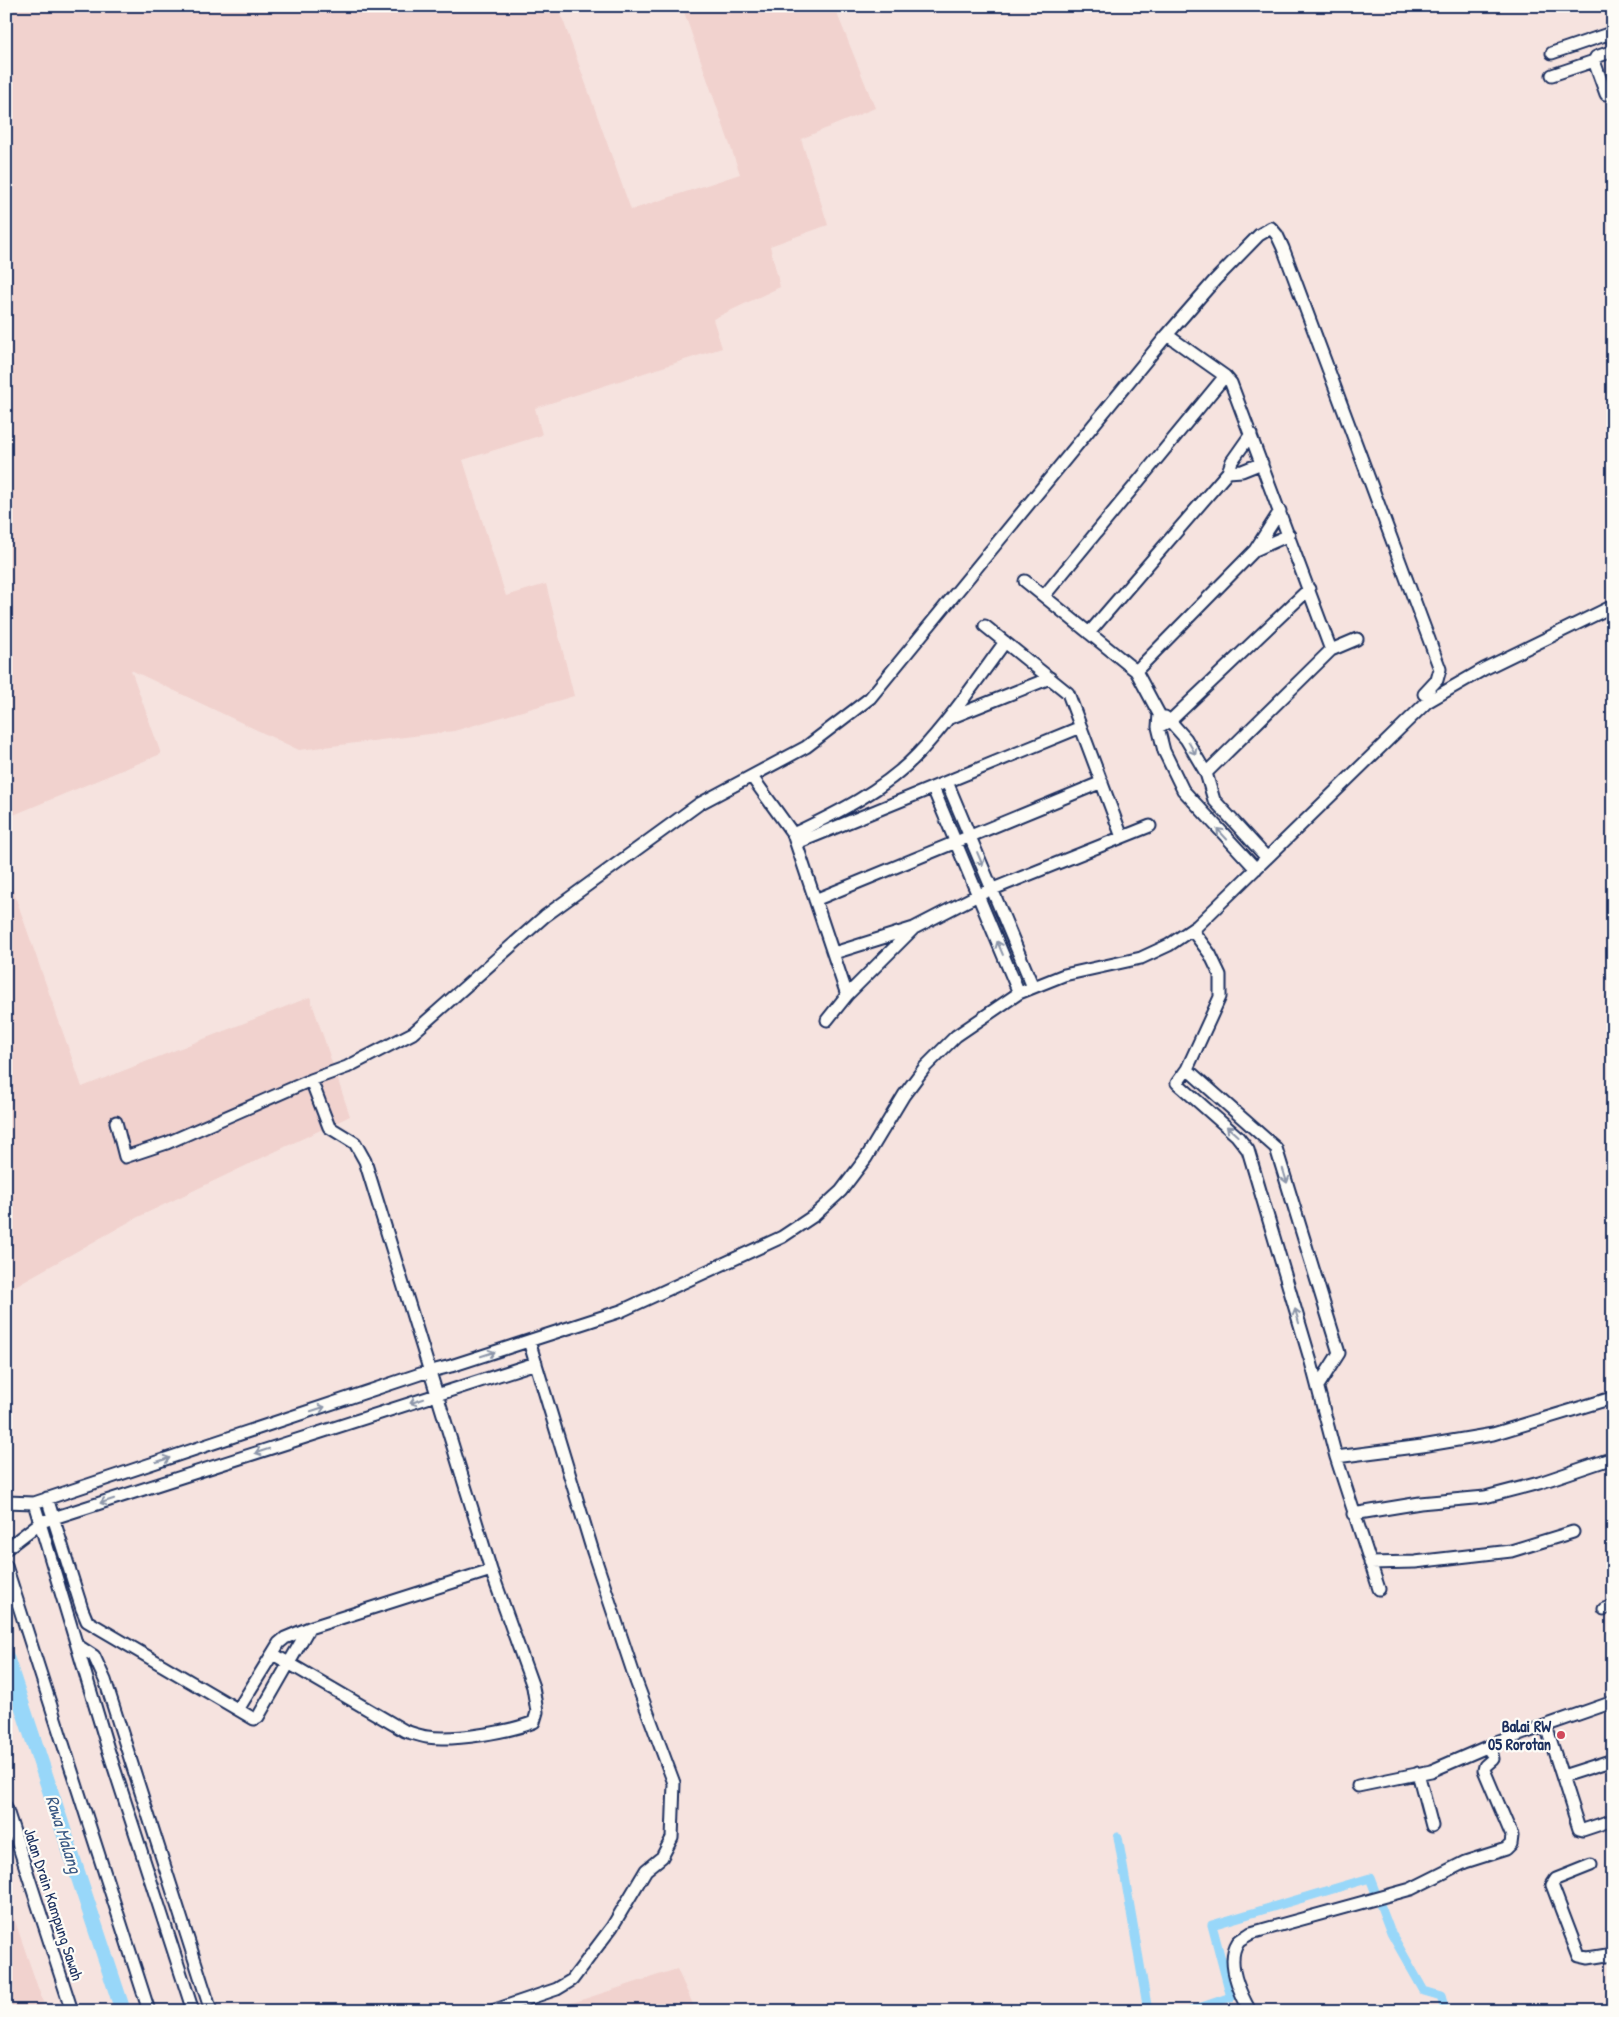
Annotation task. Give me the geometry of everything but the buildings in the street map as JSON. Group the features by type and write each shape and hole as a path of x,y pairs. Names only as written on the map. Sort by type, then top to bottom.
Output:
{"street":[{"path":"1552,53 1608,34 1613,40"},
{"path":"1552,75 1594,61 1596,57 1613,51"},
{"path":"1594,61 1606,94 1612,94 1613,96"},
{"path":"116,1122 125,1157 167,1143 311,1080 347,1067 378,1050 400,1041 413,1033 546,916 699,804 806,747 870,698 1167,335 1215,280 1263,233 1271,228 1277,235 1283,248 1440,669 1437,680 1424,694"},
{"path":"1167,335 1226,376 1231,383 1331,650"},
{"path":"1044,596 1226,376"},
{"path":"1089,633 1228,472 1232,461 1251,434"},
{"path":"1228,472 1242,471 1262,463"},
{"path":"1136,671 1255,550 1280,511"},
{"path":"1255,550 1289,535"},
{"path":"1025,581 1136,671 1159,714 1170,721 1186,739 1206,773 1214,800 1267,858"},
{"path":"1158,728 1170,721 1309,588"},
{"path":"6,1502 34,1502 47,1498 430,1371 451,1366 621,1311 782,1237 815,1215 841,1191 866,1158 904,1095 925,1067 956,1036 1019,993 1064,974 1141,958 1169,945 1192,930 1427,702 1484,669 1613,606"},
{"path":"985,626 1068,693 1122,837"},
{"path":"1206,773 1331,650 1357,639"},
{"path":"795,839 856,802 917,755 948,719 1005,642"},
{"path":"948,719 1050,678"},
{"path":"1159,714 1158,728 1160,738 1170,768 1183,790 1256,869"},
{"path":"795,839 933,788 1082,727"},
{"path":"752,777 795,839 847,995"},
{"path":"947,782 1033,987"},
{"path":"816,900 1102,782"},
{"path":"933,788 1019,993"},
{"path":"1202,812 1214,800"},
{"path":"834,953 914,928 978,895 1150,826"},
{"path":"827,1020 847,995 914,928"},
{"path":"1192,930 1210,954 1220,975 1220,997 1187,1069 1177,1083 1237,1136 1248,1150 1318,1386 1353,1514 1379,1589"},
{"path":"1187,1069 1276,1148 1339,1353 1318,1386"},
{"path":"273,1654 405,1731 428,1737 502,1732 534,1722 538,1712 533,1687 491,1570 365,1161 355,1143 330,1127 311,1080"},
{"path":"1248,1150 1261,1135"},
{"path":"492,2011 568,1984 612,1927 646,1870 662,1857 672,1838 675,1796 674,1783 636,1680 593,1552 527,1341"},
{"path":"6,1550 41,1522 534,1364"},
{"path":"1336,1456 1422,1446 1493,1434 1612,1398"},
{"path":"1353,1514 1420,1503 1486,1497 1539,1483 1613,1458"},
{"path":"47,1498 87,1621 254,1719 258,1717 309,1628"},
{"path":"34,1502 108,1749 193,2011"},
{"path":"1370,1563 1415,1562 1511,1550 1573,1532"},
{"path":"6,1566 150,2011"},
{"path":"238,1708 279,1644 285,1638 309,1628 491,1570"},
{"path":"77,1645 94,1656 104,1680 211,2011"},
{"path":"1358,1786 1444,1766 1487,1747 1613,1702"},
{"path":"1546,1726 1579,1829 1584,1830 1613,1820"},
{"path":"1250,2011 1233,1965 1233,1957 1238,1942 1251,1933 1411,1890 1465,1862 1506,1849 1511,1844 1512,1836 1484,1770 1485,1766 1493,1760 1492,1754 1487,1747"},
{"path":"1563,1776 1613,1760"},
{"path":"1418,1773 1432,1826"},
{"name":"Jalan Drain Kampung Sawah","path":"6,1807 72,2011"},
{"path":"1591,1866 1556,1879 1552,1885 1579,1956 1588,1958 1613,1954"}],"shaded area":[{"path":"6,6 558,6 631,210 740,174 682,6 834,6 875,108 801,139 828,225 770,246 780,287 713,319 722,348 535,408 542,435 463,460 506,596 546,584 574,696 454,731 299,750 131,670 161,754 6,818"},
{"path":"6,870 82,1087 310,997 350,1116 136,1218 6,1291"},
{"path":"6,1895 46,2011 6,2011"},
{"path":"677,1969 696,2011 547,2011"}],"waterway":[{"name":"Rawa Malang","path":"6,1657 123,2011"},
{"path":"1118,1837 1148,2011"},
{"path":"1190,2011 1231,1997 1212,1925 1370,1878 1391,1933 1424,1991 1441,1996 1445,2011"}],"place":[{"name":"Balai RW 05 Rorotan","path":"1561,1735"}]}
